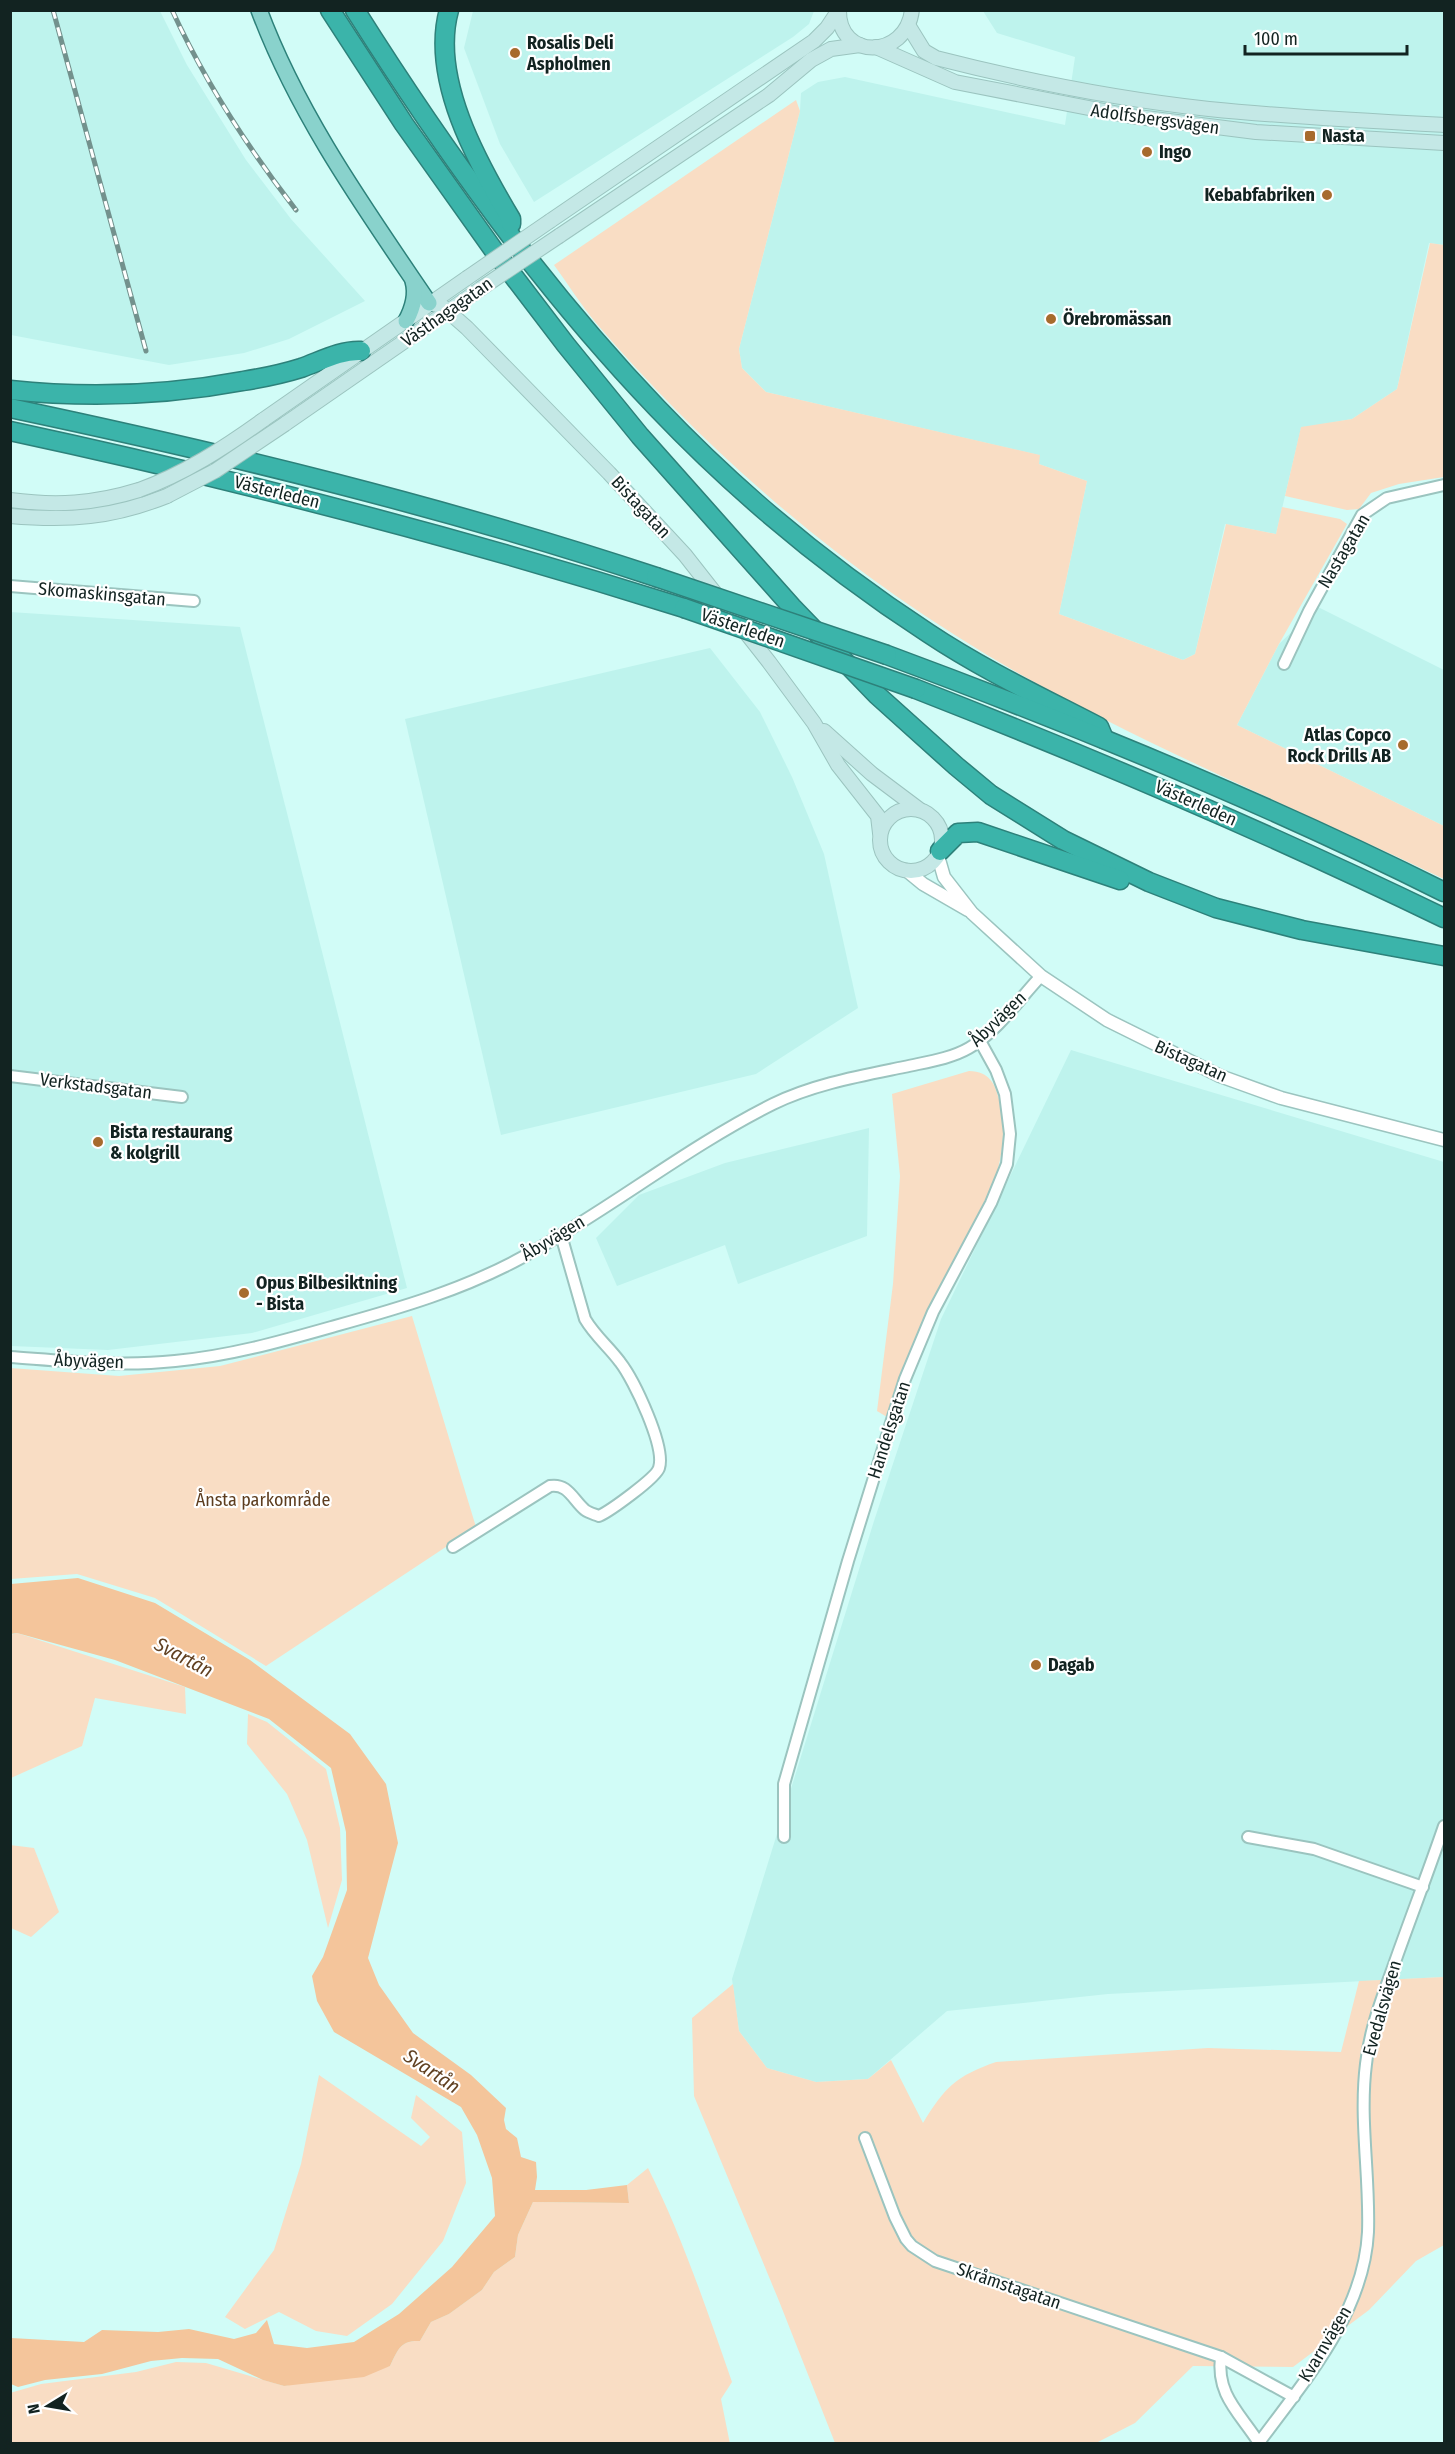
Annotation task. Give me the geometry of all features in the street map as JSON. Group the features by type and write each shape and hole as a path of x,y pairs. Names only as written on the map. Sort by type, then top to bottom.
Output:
{"highway":[{"path":"330,10 427,157 495,252 566,345 691,495 777,591 877,695 974,781 1029,820 1101,860 1201,902 1302,930 1444,956"},
{"path":"355,10 442,142 511,238 589,333 658,410 716,466 793,533 874,596 930,635 993,672 1099,727 1104,739"},
{"path":"449,10 444,41 449,81 474,148 511,219 511,238"},
{"path":"10,390 122,393 193,388 274,375 347,350 361,351"},
{"name":"Västerleden","path":"10,408 199,449 333,483 484,524 656,577 887,655 1004,698 1258,804 1444,892"},
{"name":"Västerleden","path":"10,431 230,480 394,522 542,564 684,608 916,689 1161,788 1303,850 1444,918"},
{"path":"939,854 958,833 978,832 1190,902 1201,902"}],"main road":[{"path":"259,10 271,43 309,117 356,196 412,278 421,306 406,321"},
{"path":"839,10 842,28 849,39 860,45"},
{"name":"Västhagagatan","path":"421,306 467,278 814,41 827,28 839,10"},
{"path":"876,47 896,42 908,26 912,10"},
{"name":"Adolfsbergsvägen","path":"908,26 924,51 936,58 1095,93 1258,114 1444,125"},
{"name":"Västhagagatan","path":"10,516 36,519 97,517 134,508 167,496 215,471 693,144 769,95 811,60 831,49 860,45"},
{"name":"Adolfsbergsvägen","path":"860,45 876,47 956,82 1092,110 1256,132 1444,143"},
{"path":"1092,110 1095,93"},
{"path":"1256,132 1258,114"},
{"path":"1424,142 1427,124"},
{"name":"Bistagatan","path":"421,306 442,306 467,328 654,519 762,653 814,723 838,765 878,816 880,833"},
{"name":"Västhagagatan","path":"10,500 44,504 102,501 174,476 263,420 406,321"},
{"name":"Bistagatan","path":"814,723 872,774 922,812"},
{"path":"908,809 922,812 934,819 939,826 942,835 939,854 926,867 906,870 896,867 886,859 880,845 880,833 884,823 894,812 908,809"}],"street":[{"name":"Nastagatan","path":"1284,664 1309,611 1362,515 1388,498 1444,485"},
{"name":"Skomaskinsgatan","path":"10,586 194,601"},
{"name":"Bistagatan","path":"939,854 944,877 972,912 1041,976 1077,1002 1125,1030 1220,1076 1308,1106 1444,1140"},
{"name":"Bistagatan","path":"906,870 930,888 972,912"},
{"name":"Åbyvägen","path":"10,1356 90,1363 145,1363 205,1357 252,1349 406,1306 450,1291 505,1266 561,1235 754,1114 803,1092 873,1073 950,1056 980,1041 1041,976"},
{"name":"Handelsgatan","path":"784,1837 784,1784 848,1561 905,1379 933,1312 991,1203 1007,1164 1010,1134 1005,1094 996,1070 980,1041"},
{"name":"Verkstadsgatan","path":"10,1076 182,1097"},
{"path":"453,1547 550,1486 556,1485 566,1490 586,1510 598,1516 611,1510 659,1471 661,1460 644,1403 620,1362 592,1331 585,1319 561,1235"},
{"name":"Evedalsvägen","path":"1368,2233 1364,2104 1366,2063 1378,2009 1444,1826"},
{"path":"1248,1837 1314,1849 1423,1887"},
{"name":"Skråmstagatan","path":"865,2138 895,2217 906,2239 935,2261 1221,2357 1294,2397"},
{"name":"Kvarnvägen","path":"1259,2443 1294,2397 1341,2324 1360,2275 1368,2233"},
{"path":"1221,2357 1223,2390 1259,2443"}],"shaded area":[{"path":"11,10 160,11 187,65 246,160 291,219 365,301 289,339 244,353 169,365 11,335"},
{"path":"473,10 814,11 809,24 793,37 534,202 500,144 464,48"},
{"path":"983,11 1444,11 1444,245 1429,243 1397,389 1352,419 1301,428 1276,534 1225,524 1195,654 1183,660 1059,614 1087,481 1039,464 1039,455 766,392 742,368 739,349 800,111 801,93 818,82 845,77 1065,125 1075,57 997,33"},
{"path":"1318,607 1444,670 1444,826 1237,725 1279,644"},
{"path":"10,612 240,627 407,1288 252,1333 108,1350 11,1346"},
{"path":"710,648 760,712 792,777 824,854 858,1008 756,1074 501,1135 405,719"},
{"path":"1071,1050 1444,1162 1444,1977 1108,1994 947,2011 868,2079 816,2082 767,2068 739,2031 732,1979 874,1521 941,1319"},
{"path":"869,1128 867,1236 738,1284 725,1245 617,1286 596,1238 639,1195 725,1163"}],"green space":[{"path":"796,100 800,111 739,349 742,368 766,392 1040,455 1039,464 1087,481 1059,614 1183,660 1195,654 1226,524 1276,534 1282,507 1340,519 1347,524 1279,644 1237,725 1444,826 1444,879 1123,729 1018,673 901,600 792,516 740,471 642,375 596,323 554,265"},
{"path":"1430,243 1444,245 1444,477 1399,484 1371,493 1359,509 1347,510 1285,496 1301,427 1352,419 1397,389"},
{"path":"969,1071 987,1076 994,1084 1000,1103 1003,1132 1000,1159 993,1185 982,1210 923,1323 887,1417 877,1411 893,1284 900,1176 892,1094"},
{"name":"Ånsta parkområde","path":"412,1316 476,1527 266,1666 155,1598 77,1574 11,1579 10,1368 119,1376 220,1366"},
{"path":"17,1633 185,1687 186,1714 95,1698 82,1746 11,1778 10,1635"},
{"path":"248,1714 267,1722 326,1769 340,1828 342,1880 328,1928 307,1840 287,1794 247,1744"},
{"path":"10,1845 34,1848 59,1912 31,1937 11,1928"},
{"path":"1444,1977 1444,2245 1416,2261 1369,2310 1293,2367 1193,2366 1135,2423 1096,2443 835,2443 694,2096 692,2018 733,1984 739,2031 767,2068 816,2082 868,2079 891,2060 923,2123 938,2100 953,2084 971,2072 996,2062 1208,2048 1341,2052 1359,1981"},
{"path":"319,2075 421,2146 430,2137 411,2118 416,2095 462,2132 466,2183 443,2241 392,2304 347,2336 316,2331 279,2312 245,2329 225,2317 274,2250 301,2164"},
{"path":"648,2168 683,2247 732,2382 721,2399 730,2444 11,2443 10,2393 41,2384 136,2372 176,2362 206,2363 284,2386 390,2366 400,2347 408,2342 420,2341 431,2322 449,2314 482,2290 494,2272 515,2257 518,2235 533,2202 629,2203 627,2185"}],"water":[{"name":"Svartån","path":"78,1578 155,1603 250,1660 350,1734 386,1784 398,1843 368,1958 379,1985 413,2033 471,2075 506,2108 504,2120 506,2129 517,2138 521,2157 536,2162 535,2190 586,2190 627,2185 629,2203 533,2202 518,2235 515,2257 494,2272 482,2290 449,2314 431,2322 420,2341 408,2342 400,2347 390,2366 364,2377 284,2386 263,2380 218,2359 182,2358 151,2361 102,2374 45,2380 18,2387 11,2384 11,2338 84,2342 102,2330 158,2332 189,2329 234,2339 256,2333 267,2320 274,2344 307,2348 354,2342 399,2314 452,2267 495,2216 492,2178 477,2135 461,2107 334,2032 317,2001 312,1976 323,1957 347,1890 346,1832 331,1768 269,1719 115,1660 17,1633 11,1634 11,1584"}],"railway":[{"path":"53,10 146,351"},
{"path":"172,10 228,114 296,210"}],"place":[{"name":"Rosalis Deli Aspholmen","path":"515,53"},
{"name":"Nasta","path":"1310,136"},
{"name":"Ingo","path":"1147,152"},
{"name":"Kebabfabriken","path":"1327,195"},
{"name":"Örebromässan","path":"1051,319"},
{"name":"Atlas Copco Rock Drills AB","path":"1403,745"},
{"name":"Bista restaurang & kolgrill","path":"98,1142"},
{"name":"Opus Bilbesiktning - Bista","path":"244,1293"},
{"name":"Dagab","path":"1036,1665"}]}
